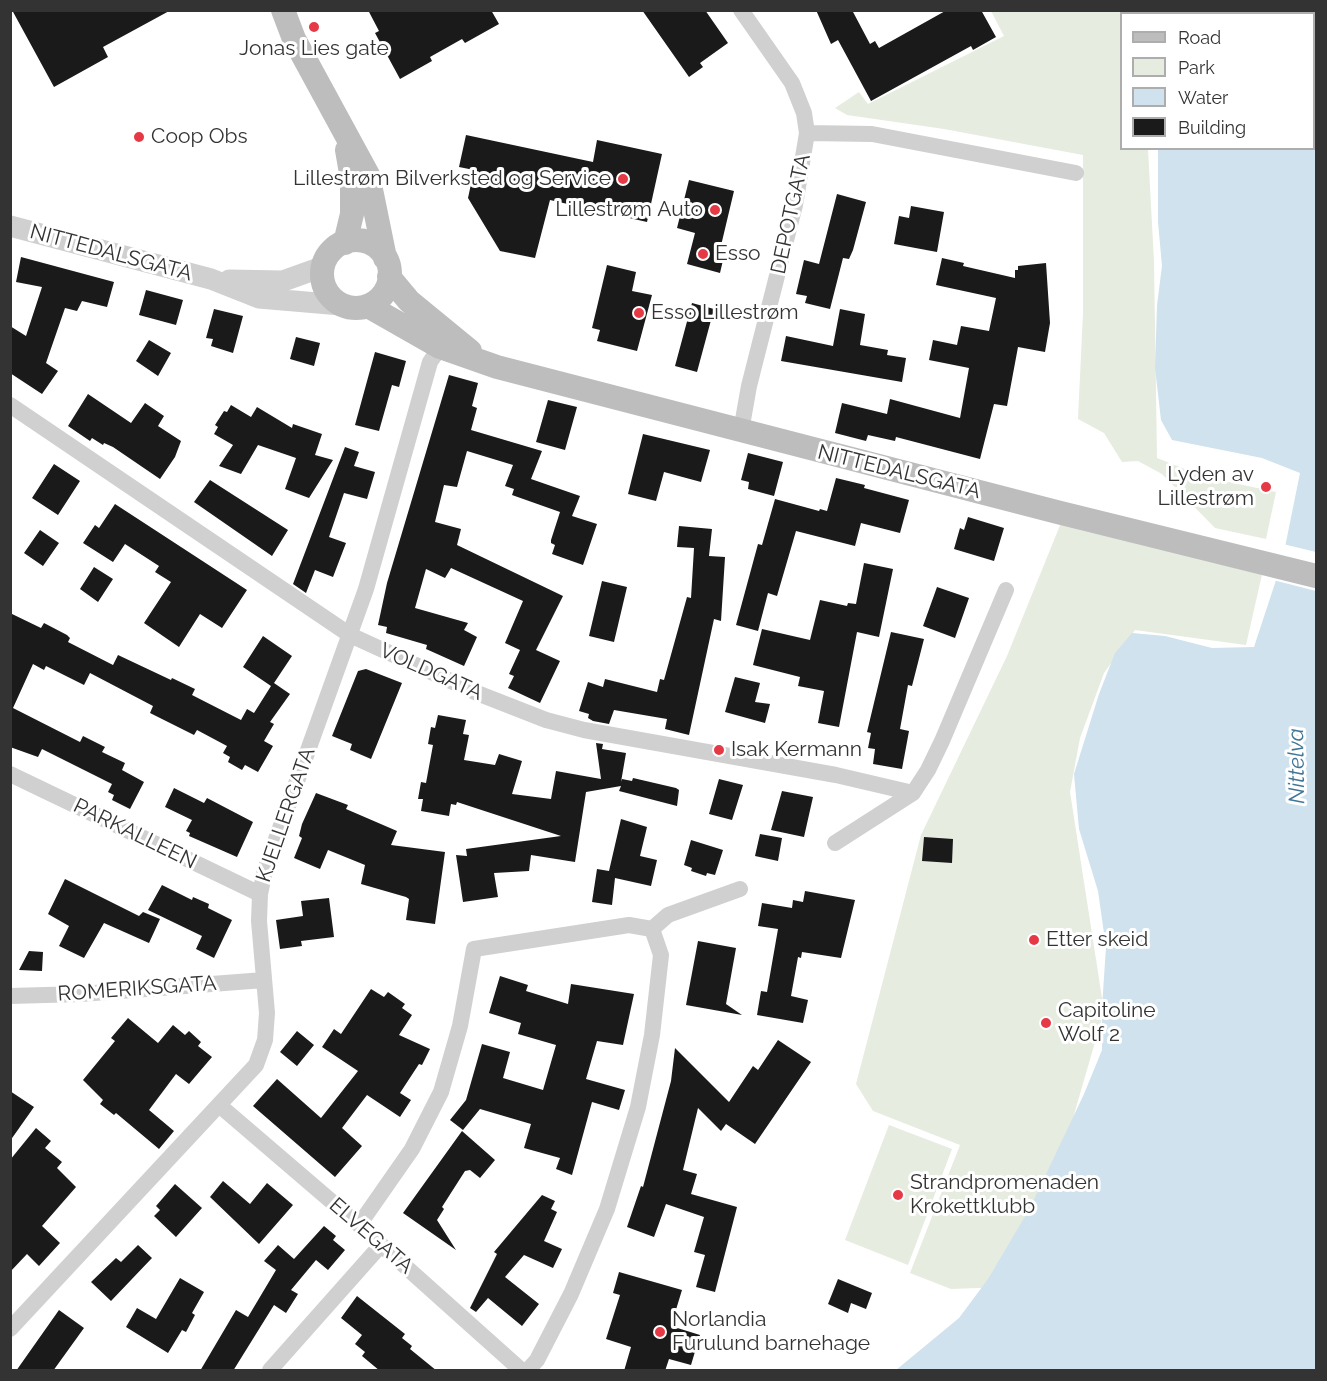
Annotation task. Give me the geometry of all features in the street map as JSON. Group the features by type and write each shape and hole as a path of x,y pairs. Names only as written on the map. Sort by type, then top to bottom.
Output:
{"main road":[{"path":"273,10 294,39"},
{"path":"283,10 294,39 343,134 368,175 387,267 383,294 368,306 349,308 341,305 325,289 322,267 330,252 345,243 354,241 372,245 387,267"},
{"path":"343,134 352,179 352,214 345,243"},
{"name":"NITTEDALSGATA","path":"387,267 409,301 445,341"},
{"name":"NITTEDALSGATA","path":"368,306 445,341 484,362 741,431 1317,576"}],"street":[{"name":"DEPOTGATA","path":"741,10 792,83 804,113 807,133 795,205 749,386 741,431"},
{"path":"807,133 872,134 1076,172"},
{"name":"NITTEDALSGATA","path":"10,226 211,279 259,298 341,305"},
{"name":"NITTEDALSGATA","path":"211,279 283,281 322,267"},
{"name":"KJELLERGATA","path":"10,1329 256,1065 265,1040 267,1013 260,894 272,850 366,589 430,362 445,341"},
{"name":"VOLDGATA","path":"10,405 350,635 477,693 546,720 584,730 836,775 913,793"},
{"path":"835,843 913,793 928,770 942,741 1006,590"},
{"name":"PARKALLEEN","path":"10,774 260,894"},
{"path":"652,930 668,915 740,889"},
{"path":"359,1225 412,1149 441,1092 460,1026 474,949 629,925 652,930"},
{"path":"537,1367 572,1294 608,1209 638,1107 652,1035 661,955 652,930"},
{"name":"ROMERIKSGATA","path":"10,996 81,994 264,980"},
{"name":"ELVEGATA","path":"219,1105 359,1225 521,1371"},
{"path":"270,1371 381,1245"}],"green space":[{"path":"991,11 1136,11 1120,12 1120,150 1148,150 1154,262 1157,458 1205,477 1276,492 1266,539 1215,528 1162,474 1138,461 1122,462 1104,433 1078,419 1083,313 1083,155 944,129 847,115 835,108 859,92 868,104 1004,36"},
{"path":"1063,518 1263,570 1246,645 1135,630 1104,673 1080,738 1070,792 1104,1011 1060,1163 1006,1287 951,1289 910,1273 960,1145 873,1111 856,1084 921,835 1007,656"},
{"name":"Strandpromenaden Krokettklubb","path":"889,1125 952,1149 908,1265 845,1240"}],"water":[{"name":"Nittelva","path":"1316,11 1316,1370 896,1370 959,1318 988,1279 1030,1208 1084,1094 1102,1050 1106,947 1098,891 1079,829 1074,774 1099,694 1115,653 1132,633 1165,636 1212,648 1254,647 1282,562 1300,473 1262,458 1172,440 1161,420 1155,368 1157,305 1162,266 1158,222 1158,150 1315,150 1315,12 1147,12"}],"pier":[{"path":"1283,544 1316,552 1316,591 1273,580"}],"building":[{"path":"12,10 171,10 103,47 108,57 54,87"},
{"path":"368,10 491,10 499,24 465,43 462,39 430,57 432,61 400,79 375,33 379,31"},
{"path":"642,10 705,10 728,43 700,63 703,67 689,77"},
{"path":"816,10 852,10 870,44 875,41 879,48 947,10 981,10 996,37 973,50 971,46 871,101 838,40 831,44"},
{"path":"466,135 593,162 597,140 662,154 647,222 550,200 535,258 500,251 468,198 474,170 459,167"},
{"path":"689,180 734,191 719,254 724,256 720,273 687,264 695,233 677,228"},
{"path":"837,194 866,202 853,250 849,259 843,258 830,309 805,303 807,296 796,294 804,260 819,264"},
{"path":"911,206 944,212 937,252 894,244 899,216 909,218"},
{"path":"21,257 114,282 107,307 82,301 77,311 65,308 46,363 58,371 42,394 10,373 10,326 26,336 42,287 16,282"},
{"path":"942,258 964,263 963,266 1015,278 1015,270 1018,270 1018,266 1046,263 1050,323 1045,352 1018,347 1007,406 994,404 980,459 896,437 895,441 868,435 866,441 835,433 842,403 887,414 890,399 960,418 969,368 929,360 933,340 957,345 961,326 989,331 996,298 936,285"},
{"path":"607,265 636,272 632,291 652,295 637,351 597,341 600,330 592,328"},
{"path":"146,290 183,300 176,325 139,315"},
{"path":"692,303 714,309 697,372 675,366"},
{"path":"214,309 243,316 233,353 211,346 213,339 206,338"},
{"path":"840,309 865,314 860,345 888,350 887,355 906,358 902,382 781,361 786,336 833,346"},
{"path":"296,337 320,343 314,366 290,359"},
{"path":"149,340 171,353 158,376 136,361"},
{"path":"375,352 406,361 399,387 392,385 379,431 355,425"},
{"path":"449,375 478,383 472,406 477,408 471,430 542,451 531,479 580,496 572,516 597,524 583,565 552,554 555,545 551,543 551,540 560,512 512,495 514,489 505,486 513,465 467,451 457,487 444,485 435,522 461,529 457,545 563,596 536,650 560,661 540,703 508,688 514,676 509,674 520,650 505,643 523,601 451,568 445,578 426,569 415,608 468,623 464,630 477,637 464,666 426,649 427,645 386,633 387,627 378,625 387,583"},
{"path":"88,394 131,423 145,403 164,416 158,426 181,441 175,457 160,479 113,447 104,443 103,445 92,438 90,441 68,426"},
{"path":"548,400 577,407 565,450 536,442"},
{"path":"231,405 251,417 257,407 292,428 293,424 322,434 315,455 333,460 309,498 285,489 296,458 258,445 241,474 219,466 233,445 214,434 218,427 215,425"},
{"path":"643,434 710,450 701,482 664,472 656,501 628,494"},
{"path":"345,447 359,452 354,466 375,472 367,499 344,493 329,537 346,543 333,577 315,570 306,593 293,584"},
{"path":"748,453 783,462 774,496 748,489 749,482 741,480"},
{"path":"54,464 80,481 58,515 32,498"},
{"path":"836,478 909,500 900,533 861,523 855,546 796,531 777,596 768,593 758,631 736,625 758,544 762,545 775,499 827,511"},
{"path":"210,480 288,530 272,556 194,502"},
{"path":"115,504 247,590 222,628 200,614 179,647 144,623 171,582 155,572 159,566 125,544 113,562 83,543 95,525 99,528"},
{"path":"968,517 1004,528 994,561 954,549 960,528 964,530"},
{"path":"679,526 712,529 709,556 725,557 721,621 714,619 689,735 665,729 667,719 614,710 609,724 593,721 588,718 589,714 579,711 588,682 603,687 605,679 657,692 660,679 664,680 687,597 691,598 694,548 677,547"},
{"path":"40,530 59,543 43,566 24,553"},
{"path":"864,563 893,569 879,637 857,632 839,727 818,723 824,691 798,686 800,677 753,665 762,629 810,640 820,600 847,606 848,603 856,604"},
{"path":"94,567 113,579 98,602 80,589"},
{"path":"602,581 627,587 614,642 589,636"},
{"path":"937,587 969,598 955,638 923,626"},
{"path":"10,613 41,628 44,623 67,635 70,638 68,642 113,665 118,655 171,680 172,678 195,689 192,695 241,720 247,709 254,713 271,686 243,667 263,636 292,656 274,683 290,694 270,722 274,724 264,741 273,746 258,772 245,765 242,770 228,762 230,757 223,753 227,746 197,730 194,735 150,713 153,706 90,673 84,685 46,666 44,670 33,664 13,708 80,742 83,736 105,747 102,752 125,763 122,770 144,782 130,809 112,800 114,795 108,792 112,784 42,749 38,757 10,747"},
{"path":"891,632 924,639 912,686 908,685 900,729 909,731 902,769 873,764 875,749 868,748 871,733 867,732"},
{"path":"366,669 402,683 371,759 350,750 352,744 332,736 358,671"},
{"path":"735,677 760,683 755,702 770,704 765,723 725,712"},
{"path":"438,715 466,720 463,734 469,735 464,760 495,765 499,754 522,761 512,794 551,799 556,771 601,779 596,743 603,744 602,749 626,753 621,782 622,779 632,781 633,778 676,788 679,790 677,806 619,791 621,786 586,792 575,862 531,855 529,871 494,873 498,897 463,902 456,855 467,856 466,849 561,836 457,802 456,805 451,804 449,816 421,811 423,799 418,799 421,782 426,783 433,745 428,744 431,727 435,728"},
{"path":"719,779 743,785 732,820 709,814"},
{"path":"174,788 204,803 207,798 253,822 237,857 189,836 190,833 186,831 192,820 165,807"},
{"path":"782,791 813,797 804,837 771,830"},
{"path":"316,793 348,805 346,809 397,831 391,845 445,852 435,924 406,920 409,899 361,884 365,865 328,850 320,869 294,858 302,838 299,836 302,824"},
{"path":"621,819 647,827 640,856 657,860 651,886 615,878 612,905 592,902 597,869 609,871"},
{"path":"760,834 782,838 778,861 755,856"},
{"path":"924,837 953,839 952,863 922,861"},
{"path":"691,840 723,850 715,875 707,873 706,876 691,871 692,868 684,865"},
{"path":"65,879 139,916 143,912 160,919 149,943 104,923 84,958 59,946 69,926 48,914"},
{"path":"162,885 192,900 193,897 209,904 208,908 232,920 214,958 196,949 202,936 148,910"},
{"path":"805,891 855,900 841,958 802,952 801,958 798,957 791,996 808,1000 803,1023 757,1015 761,991 767,992 778,929 758,926 762,903 792,908 793,900 803,902"},
{"path":"329,898 334,937 301,941 302,946 280,949 276,920 303,916 301,901"},
{"path":"698,941 736,948 726,1004 742,1015 686,1005"},
{"path":"29,951 43,952 42,971 19,970"},
{"path":"500,976 528,985 526,991 568,1004 571,984 634,994 623,1045 597,1041 586,1079 625,1090 619,1110 592,1102 572,1175 556,1169 560,1158 524,1148 531,1124 480,1109 463,1130 450,1120 466,1100 482,1044 510,1052 503,1078 543,1090 556,1045 518,1034 521,1023 489,1013"},
{"path":"371,989 384,997 388,992 405,1004 402,1008 412,1015 399,1035 430,1049 422,1065 419,1064 400,1093 411,1100 400,1117 367,1095 342,1128 362,1146 335,1177 253,1106 277,1079 321,1118 358,1071 322,1047 334,1029 341,1034"},
{"path":"128,1018 158,1043 173,1025 185,1035 189,1031 201,1042 198,1046 212,1057 189,1084 176,1074 149,1110 174,1131 159,1149 116,1113 114,1115 100,1104 103,1100 83,1080 115,1041 111,1038"},
{"path":"297,1031 314,1045 297,1066 280,1052"},
{"path":"778,1040 811,1062 755,1144 726,1124 721,1131 698,1108 683,1170 697,1174 691,1194 737,1207 715,1292 696,1287 705,1255 694,1252 704,1217 666,1204 654,1237 627,1227 641,1186 643,1187 671,1081 675,1048 729,1102 753,1066 758,1070"},
{"path":"10,1091 34,1107 10,1141"},
{"path":"36,1128 51,1141 45,1148 62,1162 57,1168 76,1187 42,1226 60,1243 39,1266 27,1254 10,1272 10,1160"},
{"path":"462,1131 495,1160 480,1178 470,1170 465,1171 442,1207 444,1209 437,1220 456,1250 403,1213"},
{"path":"223,1181 250,1204 267,1183 293,1205 259,1244 210,1197"},
{"path":"175,1184 202,1208 176,1237 154,1216 160,1210 156,1206"},
{"path":"542,1195 555,1201 551,1209 557,1212 544,1241 562,1249 553,1268 524,1255 505,1277 539,1304 522,1326 488,1298 476,1312 470,1308 497,1254 494,1252"},
{"path":"324,1226 336,1236 333,1240 345,1250 328,1270 316,1260 291,1290 298,1294 286,1313 274,1305 233,1371 200,1371 236,1310 248,1317 276,1270 264,1261 278,1245 294,1259"},
{"path":"138,1245 152,1258 111,1301 91,1282 116,1258 121,1262"},
{"path":"619,1272 682,1290 671,1326 700,1335 691,1365 669,1359 665,1371 624,1371 631,1347 606,1339 620,1295 613,1293"},
{"path":"180,1278 204,1292 192,1313 195,1315 186,1332 182,1330 168,1353 126,1327 137,1308 156,1319"},
{"path":"838,1279 872,1293 866,1309 851,1303 848,1313 828,1304"},
{"path":"357,1296 405,1334 402,1338 412,1346 410,1349 437,1371 380,1371 362,1356 365,1352 355,1344 362,1335 341,1318"},
{"path":"59,1310 84,1328 53,1371 16,1371"}],"place":[{"name":"Jonas Lies gate","path":"314,27"},
{"name":"Coop Obs","path":"139,137"},
{"name":"Lillestrøm Bilverksted og Service","path":"623,179"},
{"name":"Lillestrøm Auto","path":"715,210"},
{"name":"Esso","path":"703,254"},
{"name":"Esso Lillestrøm","path":"639,313"},
{"name":"Lyden av Lillestrøm","path":"1266,487"},
{"name":"Isak Kermann","path":"719,750"},
{"name":"Etter skeid","path":"1034,940"},
{"name":"Capitoline Wolf 2","path":"1046,1023"},
{"name":"Strandpromenaden Krokettklubb","path":"898,1195"},
{"name":"Norlandia Furulund barnehage","path":"660,1332"}]}
